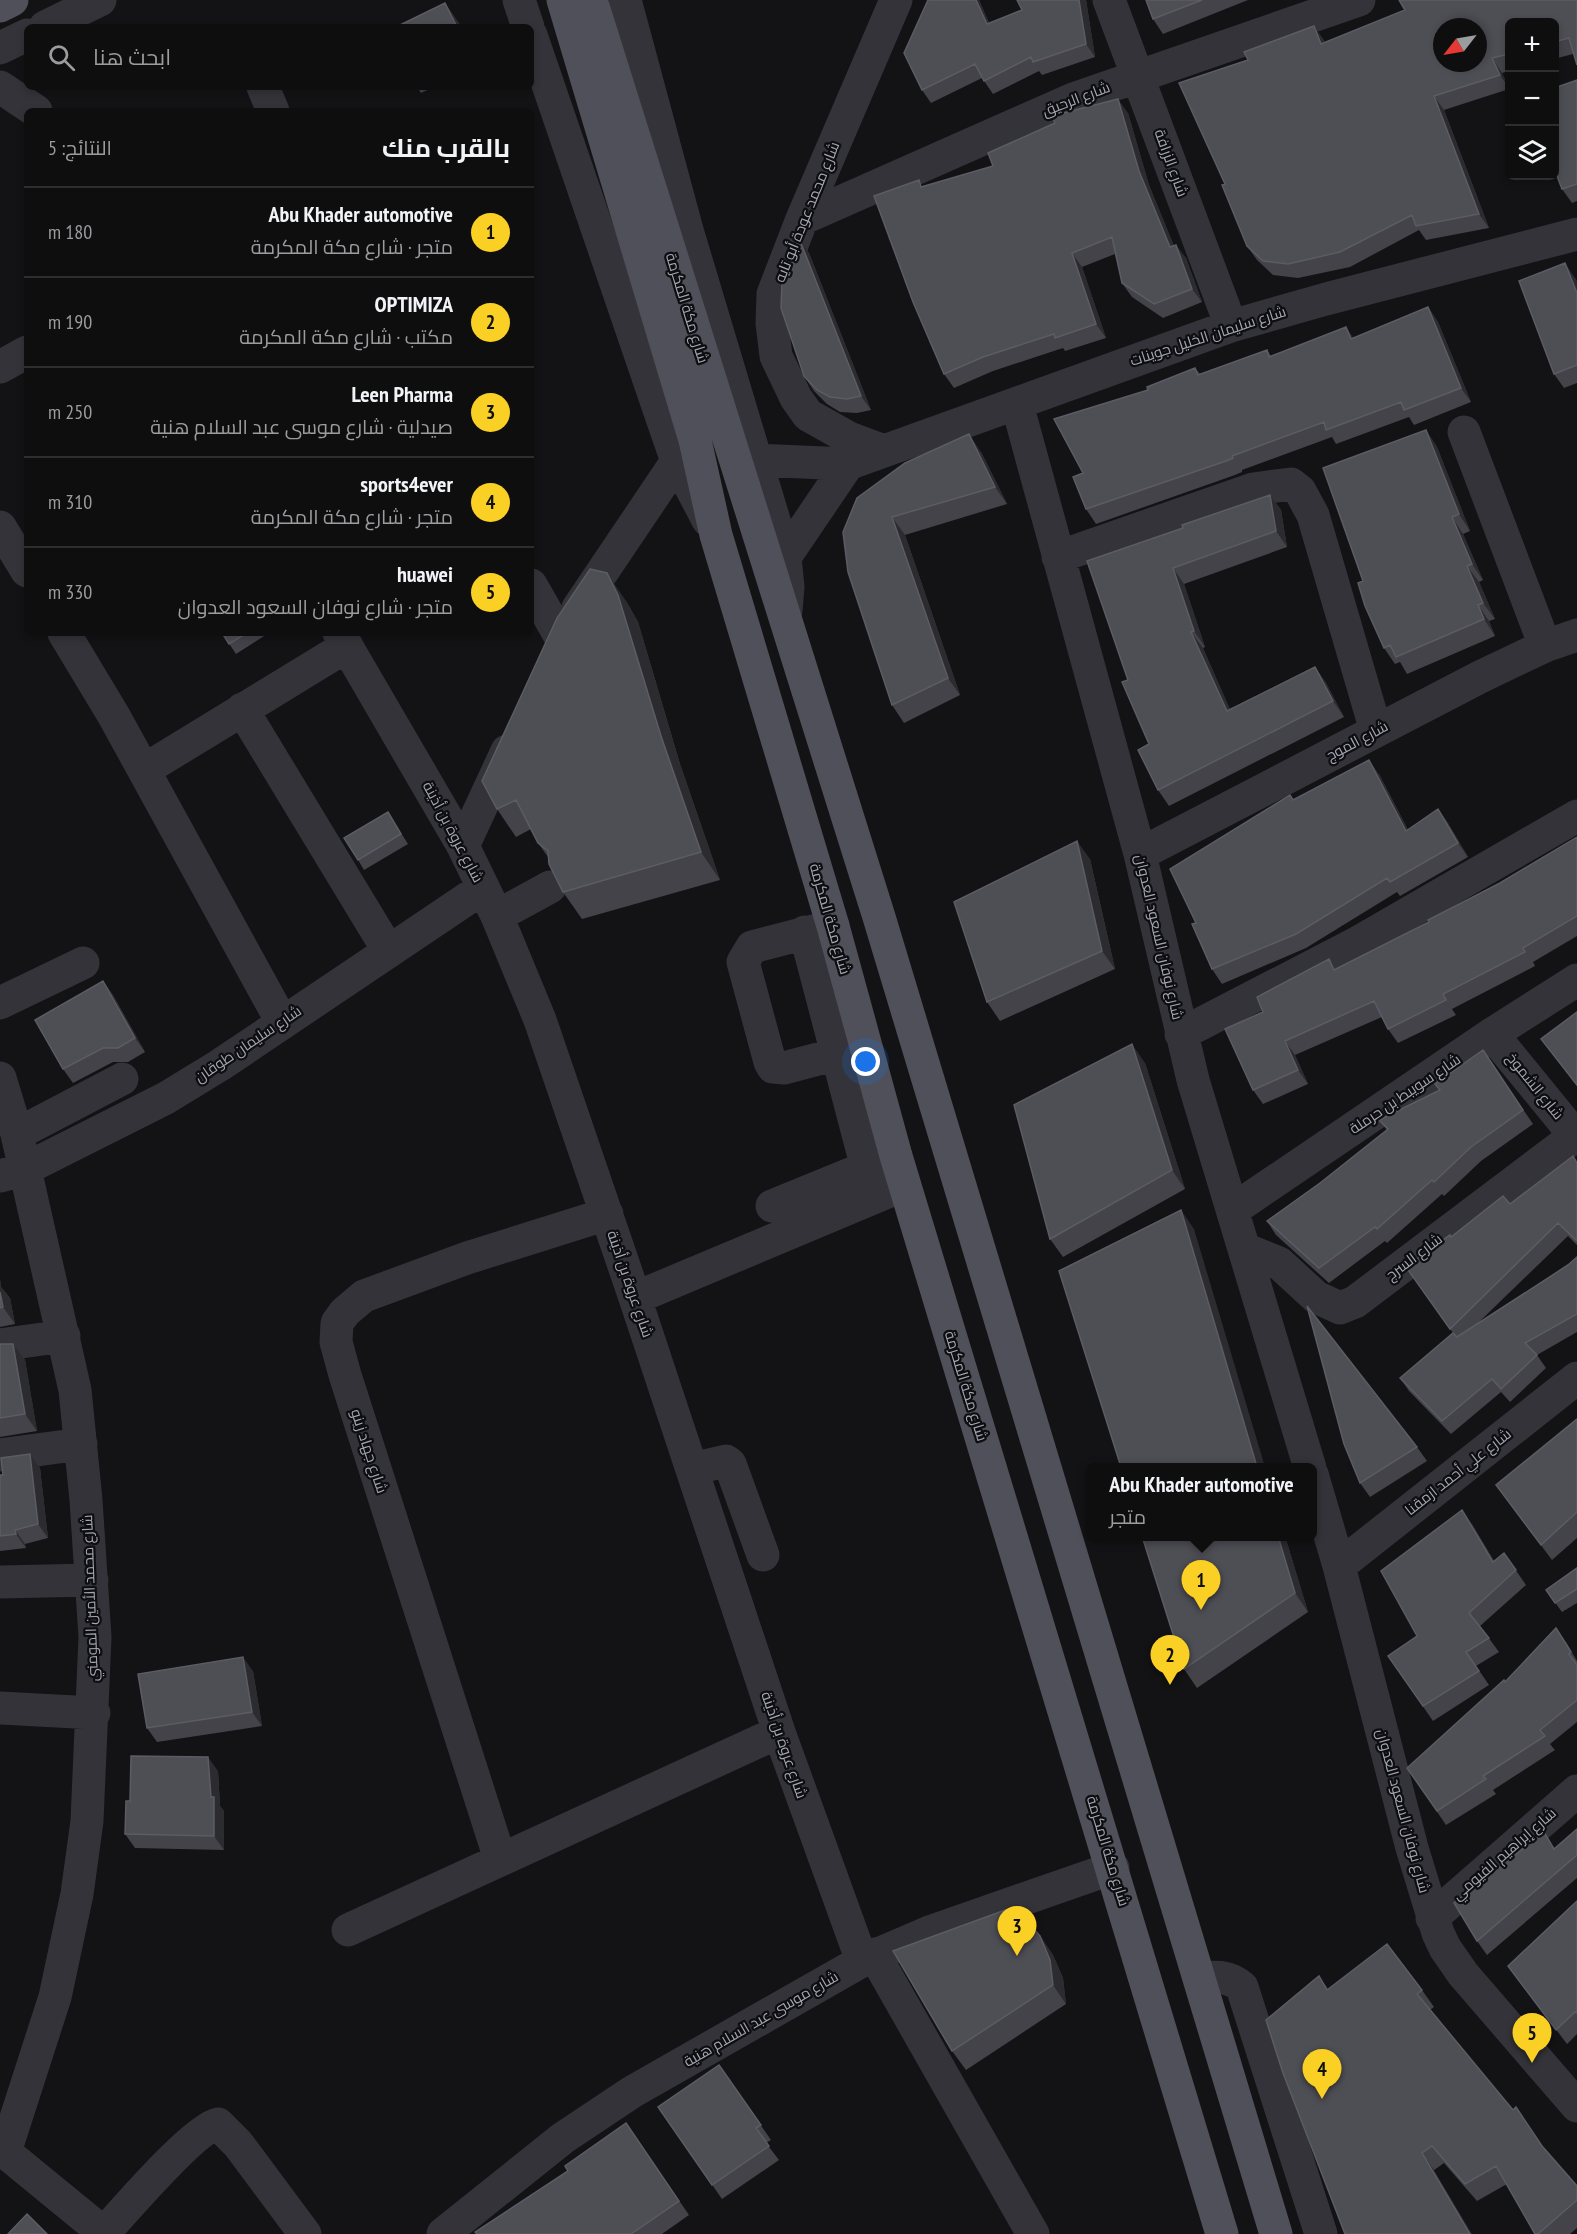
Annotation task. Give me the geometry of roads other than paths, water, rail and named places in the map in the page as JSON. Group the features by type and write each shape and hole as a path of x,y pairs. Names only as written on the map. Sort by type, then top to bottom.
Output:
{"main road":[{"path":"0,6 12,0"},
{"name":"شارع مكة المكرمة","path":"563,0 686,450 716,536 819,929 889,1170 1113,1868 1222,2234"},
{"name":"شارع مكة المكرمة","path":"591,0 879,917 1276,2234"}],"street":[{"path":"53,24 100,0"},
{"path":"519,0 527,24"},
{"name":"شارع مكة المكرمة","path":"625,0 687,230 758,460 785,557 788,601 785,616"},
{"path":"638,49 643,0"},
{"name":"شارع محمد عودة أبو تايه","path":"884,451 849,438 808,415 795,398 776,356 772,323 774,294 802,219 896,0"},
{"name":"شارع الزرافة","path":"1109,0 1232,326"},
{"name":"شارع الرحيق","path":"802,219 996,132 1138,76 1322,6 1359,0"},
{"path":"0,48 24,37"},
{"name":"شارع مكة المكرمة","path":"534,43 686,450"},
{"path":"0,87 32,108"},
{"path":"46,90 49,108"},
{"path":"264,90 272,108"},
{"name":"شارع سليمان الخليل جوينات","path":"758,460 848,464 1232,326 1326,299 1577,234"},
{"path":"0,367 24,353"},
{"name":"شارع نوفان السعود العدوان","path":"1017,404 1140,854 1181,1034 1309,1463"},
{"path":"1464,432 1545,646"},
{"path":"545,668 560,636 686,450"},
{"path":"785,557 848,464"},
{"path":"1058,557 1253,489 1291,484 1300,491 1313,515 1376,730"},
{"path":"0,527 24,567"},
{"path":"534,590 560,636"},
{"name":"شارع الموج","path":"1140,854 1376,730 1545,646 1577,635"},
{"path":"66,636 114,716 282,1022"},
{"path":"144,770 242,709 343,640"},
{"name":"شارع عروة بن أذينة","path":"343,640 463,846 490,902 540,1020 694,1472 779,1732 868,1957 1033,2234"},
{"path":"242,709 388,950"},
{"path":"114,716 106,735 162,837 182,843"},
{"path":"463,846 521,720"},
{"path":"1181,1034 1355,944 1577,816"},
{"name":"شارع سليمان طوقان","path":"12,1173 166,1098 388,950 490,902 550,887"},
{"path":"837,1054 778,1069 773,1066 743,962 752,947 819,929 837,1054 889,1170"},
{"path":"0,1003 82,963"},
{"name":"شارع سويبط بن حرملة","path":"1234,1209 1492,1034 1577,981"},
{"name":"شارع الشموخ","path":"1492,1034 1576,1137"},
{"name":"شارع محمد الأمين المومني","path":"0,1078 16,1134 12,1173 64,1336 75,1390 92,1580 94,1713 87,1821 77,1894 55,1997 3,2150"},
{"path":"16,1134 122,1079"},
{"name":"شارع السرج","path":"1246,1250 1278,1263 1316,1297 1340,1308 1355,1302 1576,1137"},
{"path":"772,1206 889,1170"},
{"path":"635,1298 889,1170"},
{"name":"شارع جهاد زينو","path":"500,1859 345,1375 336,1342 338,1323 345,1312 364,1296 467,1258 607,1214"},
{"path":"0,1345 64,1336"},
{"name":"شارع علي أحمد ازمقنا","path":"1339,1566 1577,1378"},
{"path":"0,1455 81,1444"},
{"path":"694,1472 700,1467 726,1461 730,1464 763,1554"},
{"name":"شارع نوفان السعود العدوان","path":"1317,1491 1432,1918 1444,1948 1463,1974 1577,2106"},
{"path":"0,1582 92,1580"},
{"path":"0,1708 94,1713"},
{"path":"348,1930 779,1732"},
{"name":"شارع إبراهيم الفيومي","path":"1432,1918 1577,1791"},
{"name":"شارع موسى عبد السلام هنية","path":"443,2234 554,2144 632,2092 868,1957 932,1931 1113,1868"},
{"path":"1200,1978 1225,1977 1233,1979 1242,1987 1321,2234"},
{"path":"3,2150 104,2234 194,2140 213,2125 218,2124 238,2144 305,2234"}],"place":[{"name":"Abu Khader automotive","path":"1201,1610"},
{"name":"OPTIMIZA","path":"1170,1685"},
{"name":"Leen Pharma","path":"1017,1956"},
{"name":"huawei","path":"1532,2063"},
{"name":"sports4ever","path":"1322,2099"}]}
